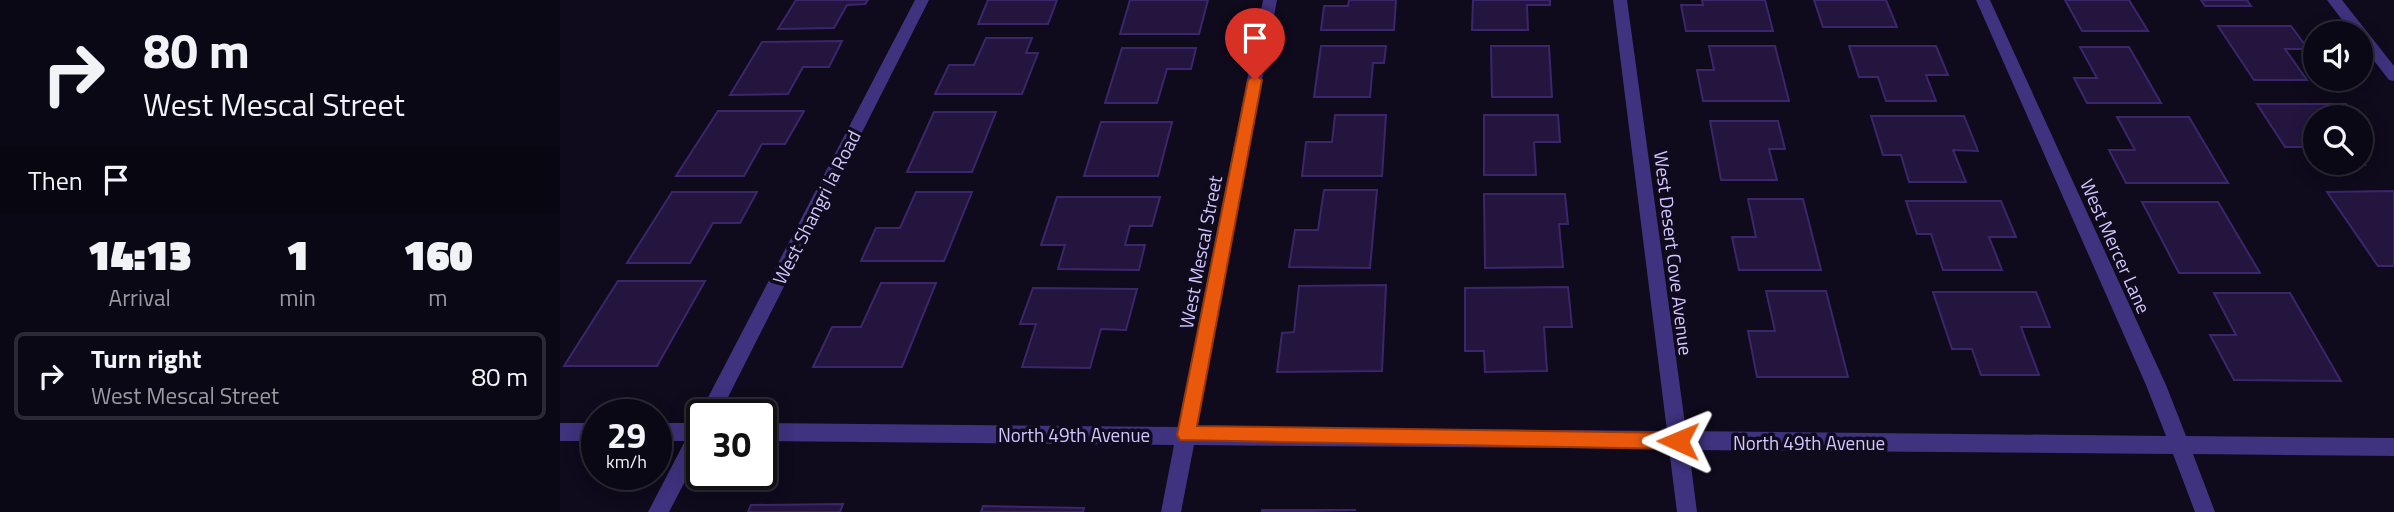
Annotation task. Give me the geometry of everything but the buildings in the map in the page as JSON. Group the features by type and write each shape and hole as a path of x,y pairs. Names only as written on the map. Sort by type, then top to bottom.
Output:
{"street":[{"name":"West Shangri la Road","path":"717,399 922,0"},
{"name":"West Mescal Street","path":"1171,512 1270,0"},
{"name":"West Desert Cove Avenue","path":"1620,0 1687,512"},
{"name":"West Mercer Lane","path":"1983,0 2181,444 2205,512"},
{"path":"2334,0 2350,21"},
{"path":"2373,50 2394,76"},
{"path":"560,432 581,432"},
{"name":"North 49th Avenue","path":"777,432 2394,447"},
{"name":"West Shangri la Road","path":"658,512 686,459"}],"route":[{"path":"1255,80 1186,435 1678,441"}]}
